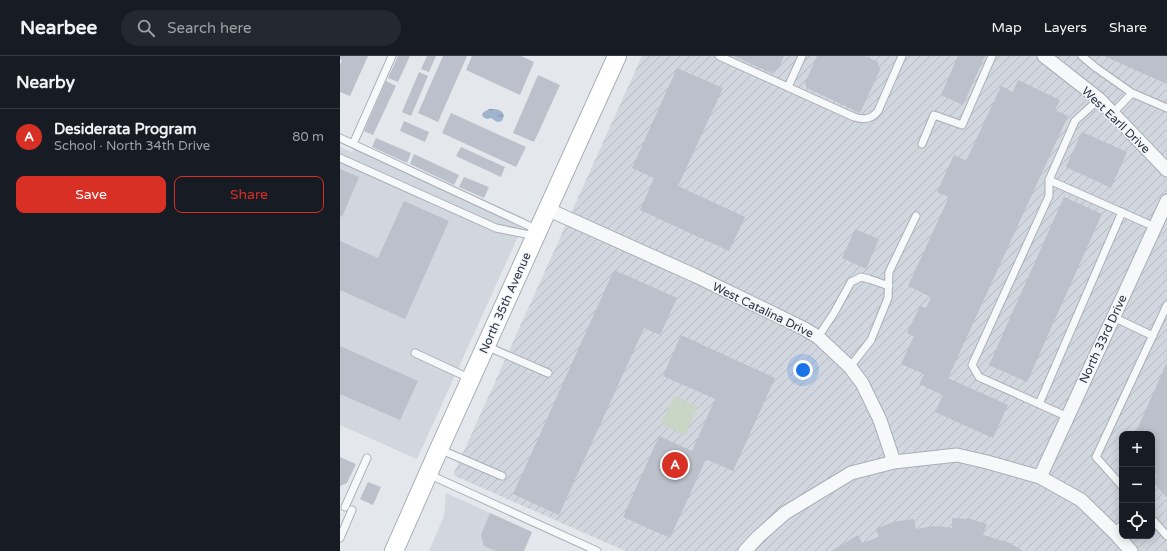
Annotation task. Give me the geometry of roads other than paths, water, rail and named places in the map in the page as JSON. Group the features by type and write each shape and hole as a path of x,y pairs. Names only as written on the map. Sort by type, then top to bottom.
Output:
{"main road":[{"name":"North 35th Avenue","path":"394,551 617,56"}],"street":[{"name":"West Earll Drive","path":"1044,56 1098,99 1167,170"},
{"name":"North 33rd Drive","path":"1040,477 1167,201"},
{"name":"West Catalina Drive","path":"547,209 696,276 803,328 818,337 850,367 862,383 880,420 894,462"},
{"path":"745,551 785,513 851,473 894,462 957,455 1040,477 1081,500 1118,529 1131,551"}],"lane":[{"path":"353,144 392,56"},
{"path":"719,56 860,119 871,117 878,111 902,56"},
{"path":"788,87 802,56"},
{"path":"922,144 934,115 962,125 992,56"},
{"path":"1082,56 1132,93 1167,108"},
{"path":"1112,114 1132,93"},
{"path":"1068,417 979,377 972,365 1049,196 1049,180 1075,121 1098,99"},
{"path":"340,138 537,233"},
{"path":"340,158 496,228 537,233"},
{"path":"1049,180 1155,227"},
{"path":"1039,404 1122,212"},
{"path":"850,367 871,340 888,298 889,272 916,216"},
{"path":"818,337 834,313 851,282 860,278 869,279 889,286"},
{"path":"1119,483 1096,457 1167,305"},
{"path":"1114,317 1153,336"},
{"path":"486,346 548,373"},
{"path":"415,353 471,379"},
{"path":"439,449 502,476"},
{"path":"345,507 367,458"},
{"path":"428,474 597,551"},
{"path":"340,538 352,510"},
{"path":"1155,522 1167,536"}],"water":[{"path":"489,109 500,110 504,115 502,121 497,122 491,118 487,119 483,117 482,114"}],"place":[{"name":"Desiderata Program","path":"675,465"}]}
